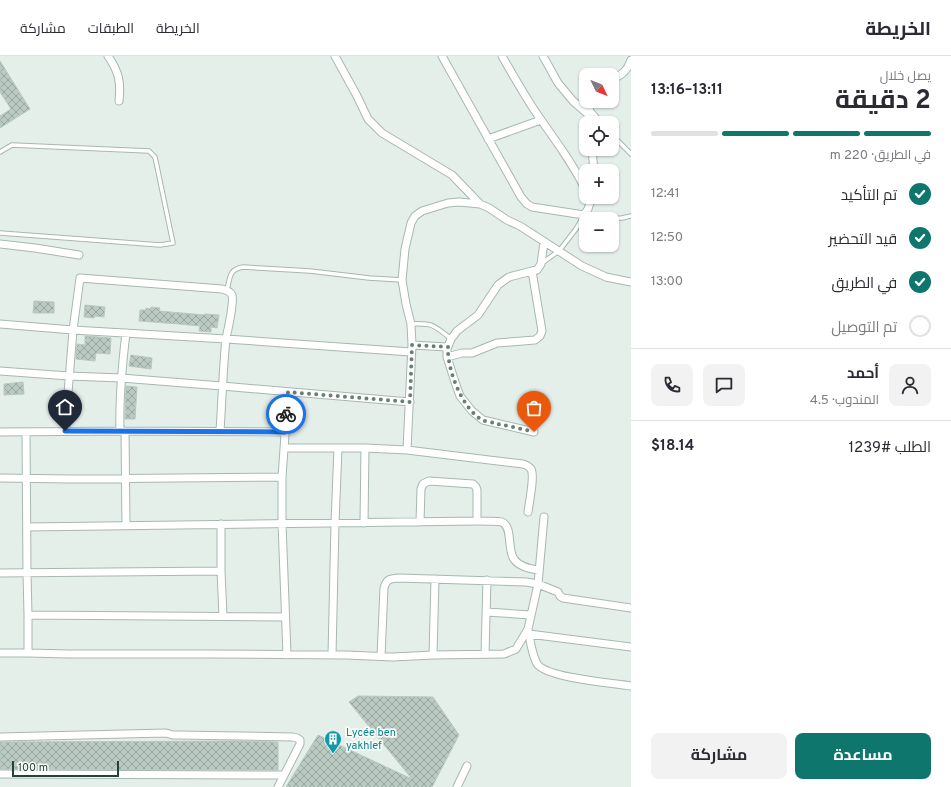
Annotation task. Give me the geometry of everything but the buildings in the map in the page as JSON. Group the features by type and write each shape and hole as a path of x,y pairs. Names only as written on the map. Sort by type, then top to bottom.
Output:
{"street":[{"path":"108,56 118,72 120,81 119,101"},
{"path":"335,56 368,119 382,133 452,176 480,204"},
{"path":"442,56 521,197 532,207 579,217"},
{"path":"502,56 541,120 579,175"},
{"path":"543,56 558,83 573,101 579,104"},
{"path":"619,76 630,64 631,60"},
{"path":"488,139 541,120"},
{"path":"407,450 410,402 411,324 402,280 405,249 411,223 415,216 422,211 448,203 459,202 480,204 520,226 582,266 606,277 631,282"},
{"path":"534,432 483,420 472,411 460,396 447,357 451,339 457,331 478,315 498,285 509,277 537,270 541,264 544,242"},
{"path":"0,244 79,255"},
{"path":"447,357 462,353 472,353 497,344 535,340 540,336 542,331 532,271"},
{"path":"65,431 73,330 80,278 227,290 232,296 232,302 226,339 220,431"},
{"path":"0,324 73,330 411,349 448,347"},
{"path":"126,333 120,378 119,409 126,479 126,525"},
{"path":"0,371 120,378 410,402"},
{"path":"287,655 282,523 282,477 288,392"},
{"path":"0,432 285,432"},
{"path":"26,432 28,653"},
{"path":"284,448 365,448 407,450 526,465 531,469 533,477 528,512"},
{"path":"332,655 338,448"},
{"path":"364,523 365,448"},
{"path":"0,478 126,479 282,477"},
{"path":"420,522 421,489 423,484 428,481 473,484 477,490 477,521"},
{"path":"544,517 538,584 528,632 538,665 552,673 581,679 631,686"},
{"path":"27,527 282,523 502,522 508,530 511,551 514,559 521,565 530,569 539,570"},
{"path":"221,524 223,616"},
{"path":"0,573 221,571"},
{"path":"381,656 384,588 386,582 390,579 526,582 538,584 558,592 563,598 631,608"},
{"path":"433,655 435,579"},
{"path":"485,654 487,580"},
{"path":"486,612 531,615"},
{"path":"28,615 285,617"},
{"path":"0,653 332,655 393,657 504,654 516,649 528,632"},
{"path":"528,632 631,647"},
{"path":"0,737 166,733 173,735 297,738 300,740 300,744 278,787"},
{"path":"457,787 467,766"},
{"path":"0,774 284,776"}],"lane":[{"path":"589,108 596,116"},
{"path":"619,142 631,154"},
{"path":"0,152 12,145 149,151 156,157 173,243 160,245 0,233"},
{"path":"619,218 631,216"},
{"path":"541,264 559,251 579,225"},
{"path":"227,290 230,275 233,271 243,267 310,271 369,278 402,280"},
{"path":"411,324 424,323 432,325 451,339"}],"way so far":[{"path":"286,414 288,392 410,402 412,345 448,347 447,357 460,396 472,411 483,420 534,432"}],"place":[{"name":"Lycée ben yakhlef","path":"333,754"}],"route":[{"path":"65,431 285,432 286,414"}]}
